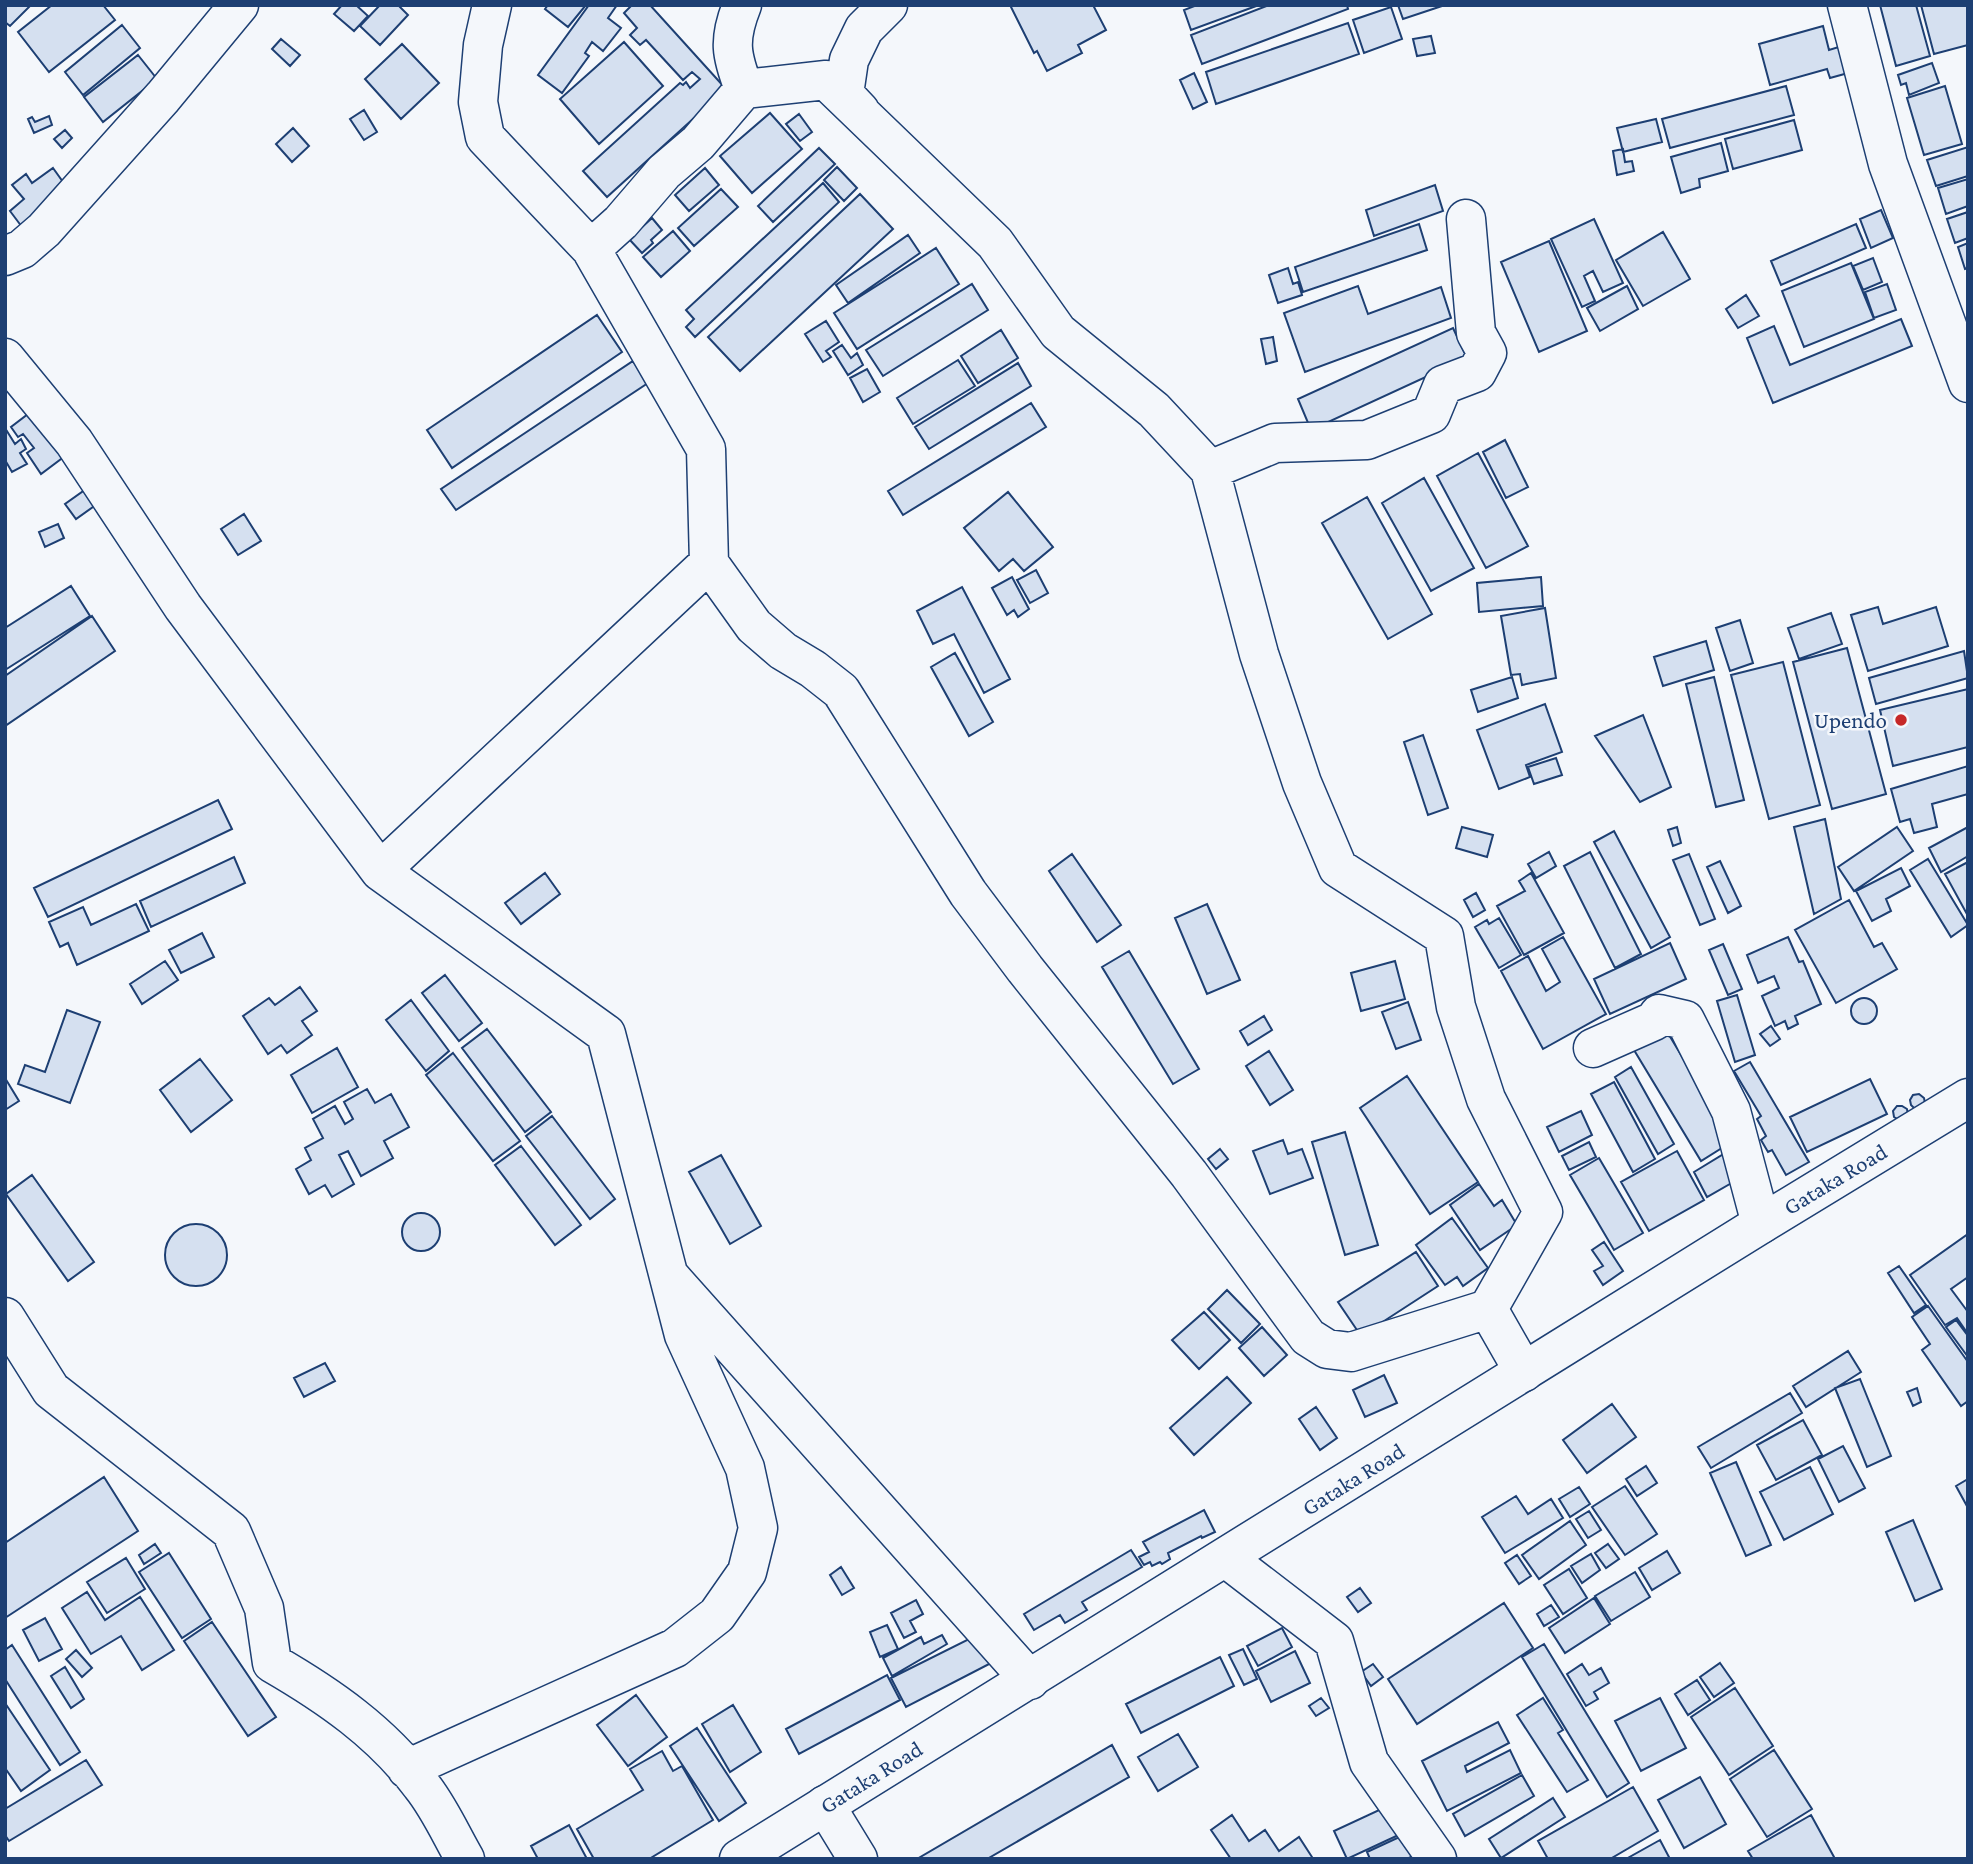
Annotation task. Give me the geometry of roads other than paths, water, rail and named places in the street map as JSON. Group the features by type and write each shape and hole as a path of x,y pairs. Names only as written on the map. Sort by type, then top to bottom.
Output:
{"street":[{"path":"5,256 22,249 44,230 163,97 239,5"},
{"path":"492,5 483,45 478,102 485,137 591,249 706,449 709,564 754,626 783,651 813,669 841,691 968,893 1025,969 1189,1174 1308,1337 1326,1349 1351,1352 1488,1310 1543,1212 1486,1099 1456,1007 1444,936 1338,868 1301,783 1259,654 1210,470 1154,410 1058,332 995,243 826,80 744,89 698,143 664,172 621,222 591,249"},
{"path":"742,5 733,27 733,59 744,89"},
{"path":"888,5 864,29 849,60 844,94 916,167"},
{"path":"1847,5 1888,164 1968,383"},
{"path":"1210,470 1275,443 1367,440 1431,414 1443,385 1477,372 1487,353 1476,333 1466,219"},
{"path":"5,358 74,442 183,607 380,871 606,1034 684,1335 745,1468 758,1528 747,1572 717,1615 675,1648 407,1769"},
{"path":"380,871 709,564"},
{"path":"1593,1048 1654,1021 1659,1014 1685,1020 1731,1111 1760,1224"},
{"name":"Gataka Road","path":"739,1859 1760,1224 1968,1098"},
{"path":"668,1275 1030,1680"},
{"path":"1488,1310 1524,1371"},
{"path":"5,1317 51,1390 231,1531 264,1608 272,1663 324,1694 376,1735 422,1785 466,1859"},
{"path":"1226,1558 1334,1640 1369,1762 1437,1859"},
{"path":"825,1805 858,1859"}],"place":[{"name":"Upendo","path":"1901,720"}]}
